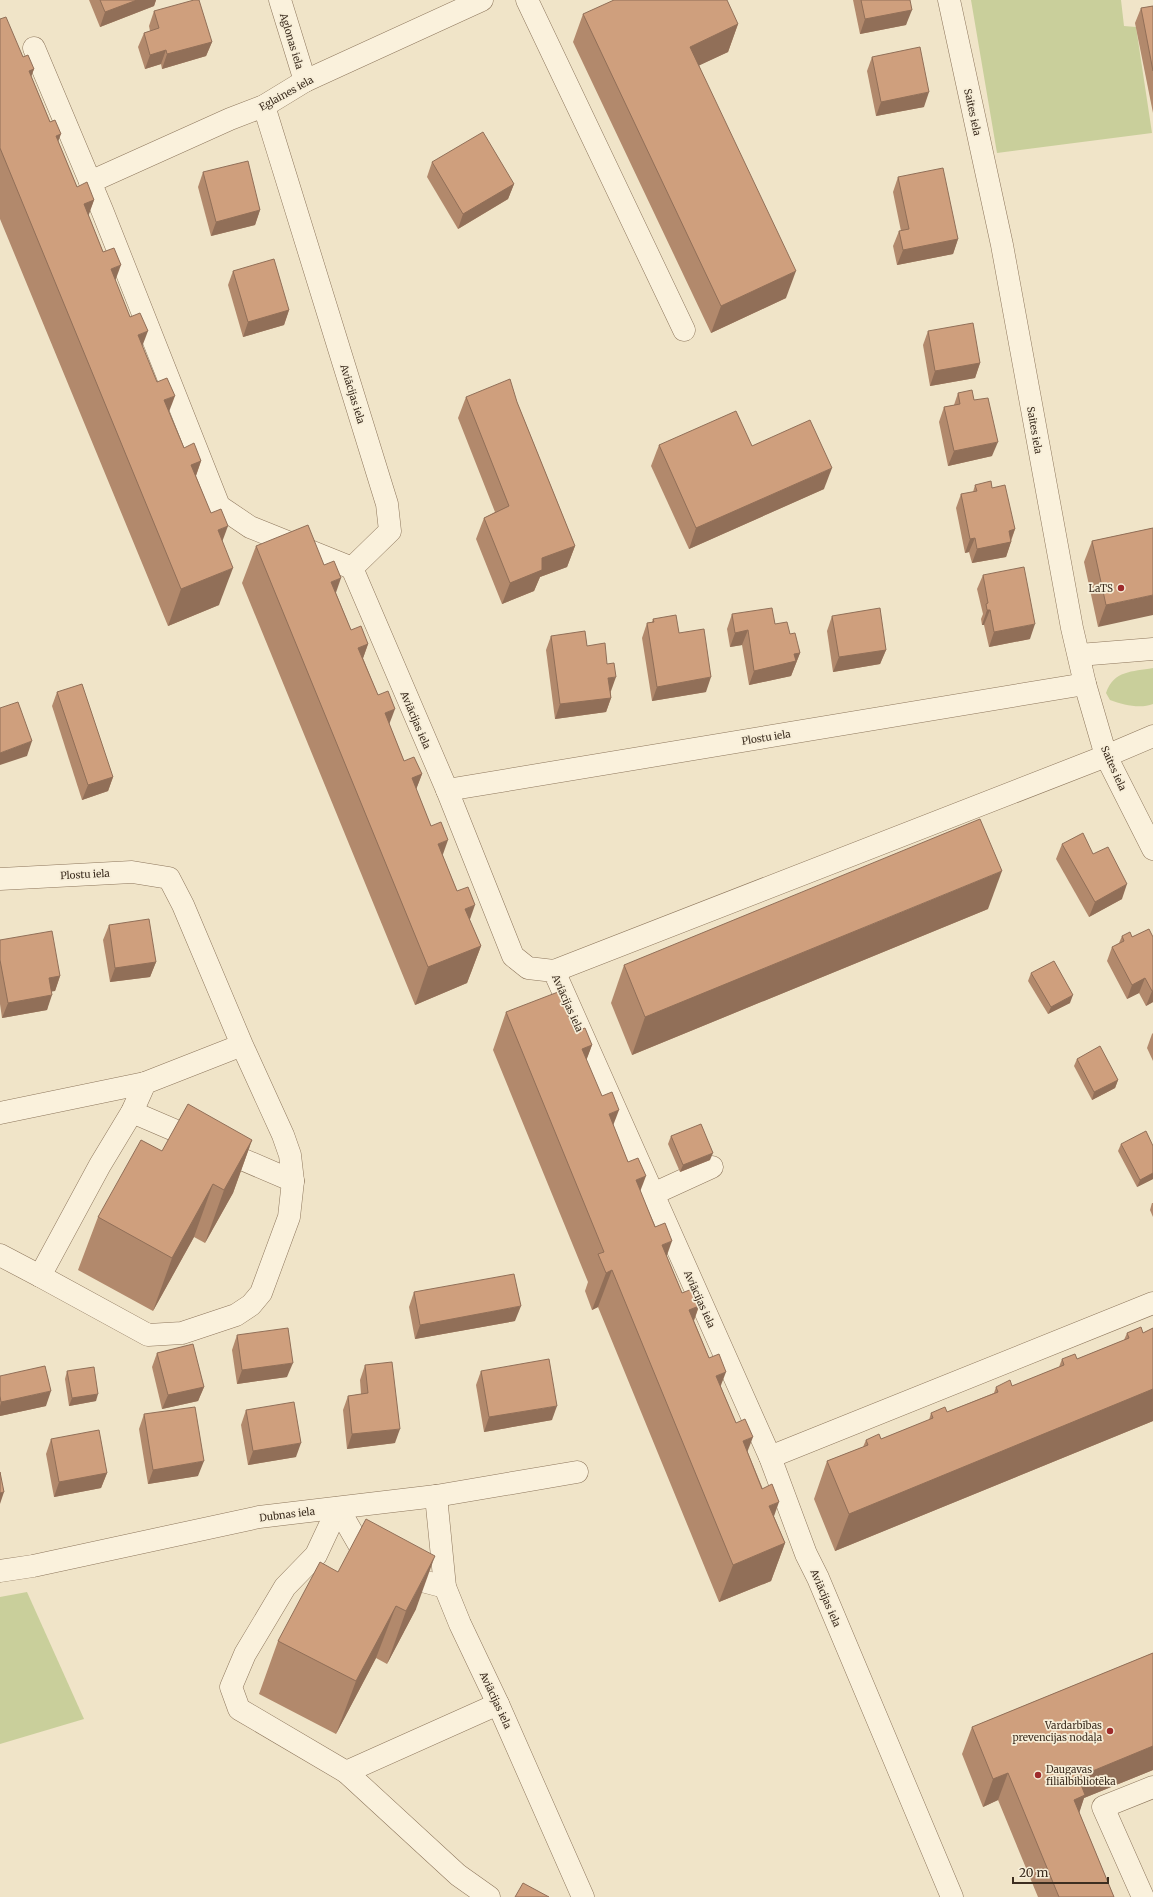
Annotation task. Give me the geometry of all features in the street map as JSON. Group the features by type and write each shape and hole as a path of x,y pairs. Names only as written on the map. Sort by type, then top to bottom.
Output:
{"street":[{"name":"Aglonas iela","path":"280,0 305,81"},
{"name":"Eglaines iela","path":"90,182 230,119 264,106 305,81 482,0"},
{"path":"527,0 684,330"},
{"name":"Saites iela","path":"949,0 1002,245 1072,628 1085,684 1106,756 1153,849"},
{"path":"34,48 90,182 219,506 250,528 352,568"},
{"name":"Aviācijas iela","path":"264,106 387,504 390,531 352,568 447,790 513,956 528,968 554,971 770,1457 806,1554 821,1586 952,1897"},
{"path":"1079,655 1153,649"},
{"name":"Plostu iela","path":"447,790 1085,684"},
{"path":"554,971 1106,756 1153,736"},
{"name":"Plostu iela","path":"0,879 132,872 169,878 191,923 242,1045"},
{"path":"0,1113 145,1083 242,1045 283,1135 290,1155 293,1181 289,1217 261,1293 251,1305 236,1315 182,1333 148,1335 0,1255"},
{"path":"40,1276 100,1165 132,1112 145,1083"},
{"path":"132,1112 293,1181"},
{"path":"653,1194 712,1167"},
{"path":"770,1457 1153,1303"},
{"name":"Dubnas iela","path":"0,1571 34,1566 259,1517 436,1496 577,1472"},
{"name":"Aviācijas iela","path":"436,1496 445,1587 460,1624 498,1704 583,1897"},
{"path":"338,1508 360,1548 411,1578 445,1587"},
{"path":"338,1508 316,1555 285,1587 245,1654 232,1687 239,1709 346,1772 458,1876 483,1895"},
{"path":"346,1772 498,1704"},
{"path":"1143,1897 1103,1807 1153,1788"}],"green space":[{"path":"971,0 1121,0 1124,26 1136,27 1152,133 997,153"},
{"path":"1153,668 1153,704 1132,706 1110,700 1106,693 1109,685 1119,676 1125,673"},
{"path":"27,1592 84,1719 0,1744 0,1597"}],"building":[{"path":"100,0 137,0 105,12"},
{"path":"199,0 212,42 167,54 166,50 150,55 144,33 159,28 154,11"},
{"path":"614,0 727,0 738,24 690,47 796,271 721,306 583,14"},
{"path":"861,0 910,0 912,10 865,19"},
{"path":"1153,6 1153,71 1141,8"},
{"path":"6,17 23,57 28,55 34,69 29,71 50,122 55,120 61,134 56,136 77,187 87,182 94,200 84,204 103,252 114,248 121,265 111,269 130,317 140,313 148,331 138,335 157,382 167,378 175,396 164,400 184,448 194,443 201,461 191,465 211,513 221,509 228,526 218,530 233,568 181,589 0,148 0,19"},
{"path":"920,47 929,92 881,102 872,57"},
{"path":"483,132 514,184 463,214 432,162"},
{"path":"248,161 260,210 216,222 203,172"},
{"path":"943,168 958,239 903,250 899,231 909,229 898,177"},
{"path":"274,259 289,310 248,322 233,271"},
{"path":"973,323 980,363 935,371 928,331"},
{"path":"510,379 517,402 575,546 542,558 542,570 510,583 484,518 509,506 466,397"},
{"path":"972,390 974,400 988,398 998,442 954,451 944,407 960,404 958,393"},
{"path":"736,411 752,446 810,420 832,468 696,528 659,445"},
{"path":"991,481 992,488 1005,485 1015,529 1009,531 1011,542 977,549 975,538 970,539 961,494 977,491 975,485"},
{"path":"308,525 324,565 334,561 341,578 331,582 351,630 361,626 368,644 358,648 378,695 388,691 395,709 385,713 404,761 414,757 422,774 412,778 431,826 441,822 448,840 438,844 457,891 468,887 475,905 465,909 481,946 428,967 256,546"},
{"path":"1153,528 1153,595 1106,605 1092,541"},
{"path":"1024,567 1035,624 994,632 990,610 987,610 986,604 988,603 983,575"},
{"path":"772,608 775,624 787,622 790,634 795,633 800,653 794,654 796,661 754,671 748,630 735,633 732,614"},
{"path":"880,608 886,650 839,657 832,616"},
{"path":"676,615 679,633 704,629 711,677 657,687 647,623 654,622 653,619"},
{"path":"585,631 587,646 605,643 607,664 614,663 616,677 608,678 611,698 560,704 551,636"},
{"path":"82,684 113,777 88,785 57,692"},
{"path":"18,702 32,741 0,753 0,708"},
{"path":"980,819 1002,871 645,1017 624,965"},
{"path":"1083,833 1093,854 1108,847 1127,884 1095,902 1062,844"},
{"path":"149,919 156,962 115,968 109,925"},
{"path":"1149,929 1153,937 1153,991 1145,978 1132,985 1112,947 1124,941 1122,936 1130,932 1132,937"},
{"path":"52,931 60,976 49,978 52,995 8,1003 0,960 0,940"},
{"path":"1054,961 1073,995 1051,1007 1031,973"},
{"path":"558,992 575,1032 585,1028 592,1045 582,1049 602,1096 612,1092 619,1110 609,1114 628,1162 638,1158 646,1176 636,1180 655,1227 665,1223 672,1241 662,1245 682,1293 692,1289 699,1306 689,1310 709,1358 719,1354 726,1372 716,1376 736,1423 745,1419 753,1437 743,1441 762,1489 772,1484 779,1502 769,1506 785,1543 733,1565 612,1270 606,1273 598,1254 604,1252 506,1012"},
{"path":"1100,1046 1118,1080 1094,1092 1077,1059"},
{"path":"188,1104 252,1140 224,1190 213,1184 172,1258 98,1217 141,1140 162,1151"},
{"path":"701,1124 713,1153 683,1165 671,1136"},
{"path":"1146,1131 1153,1146 1153,1173 1140,1180 1121,1144"},
{"path":"514,1274 521,1306 420,1325 414,1292"},
{"path":"1141,1327 1143,1333 1153,1328 1153,1389 849,1514 827,1461 868,1445 866,1440 879,1434 881,1439 933,1418 931,1413 945,1407 947,1412 998,1392 996,1387 1010,1380 1012,1386 1064,1365 1062,1359 1075,1354 1077,1359 1129,1338 1127,1333"},
{"path":"288,1328 293,1363 242,1370 237,1335"},
{"path":"193,1344 204,1387 168,1395 157,1353"},
{"path":"549,1359 557,1406 489,1417 481,1371"},
{"path":"392,1362 400,1429 352,1434 348,1396 368,1393 365,1365"},
{"path":"45,1366 51,1391 1,1402 0,1376"},
{"path":"94,1367 98,1394 72,1398 67,1371"},
{"path":"294,1402 301,1443 253,1451 246,1410"},
{"path":"195,1407 204,1461 153,1470 144,1414"},
{"path":"99,1430 107,1473 59,1482 51,1439"},
{"path":"0,1472 4,1492 0,1493"},
{"path":"366,1519 435,1556 406,1611 396,1606 356,1681 278,1641 320,1562 338,1572"},
{"path":"1153,1653 1153,1746 1078,1777 1085,1795 1074,1800 1114,1897 1059,1897 1008,1773 993,1779 972,1727"},
{"path":"523,1883 549,1897 515,1897"}],"place":[{"name":"LaTS","path":"1121,588"},
{"name":"Vardarbības prevencijas nodaļa","path":"1110,1731"},
{"name":"Daugavas filiālbibliotēka","path":"1038,1775"}]}
